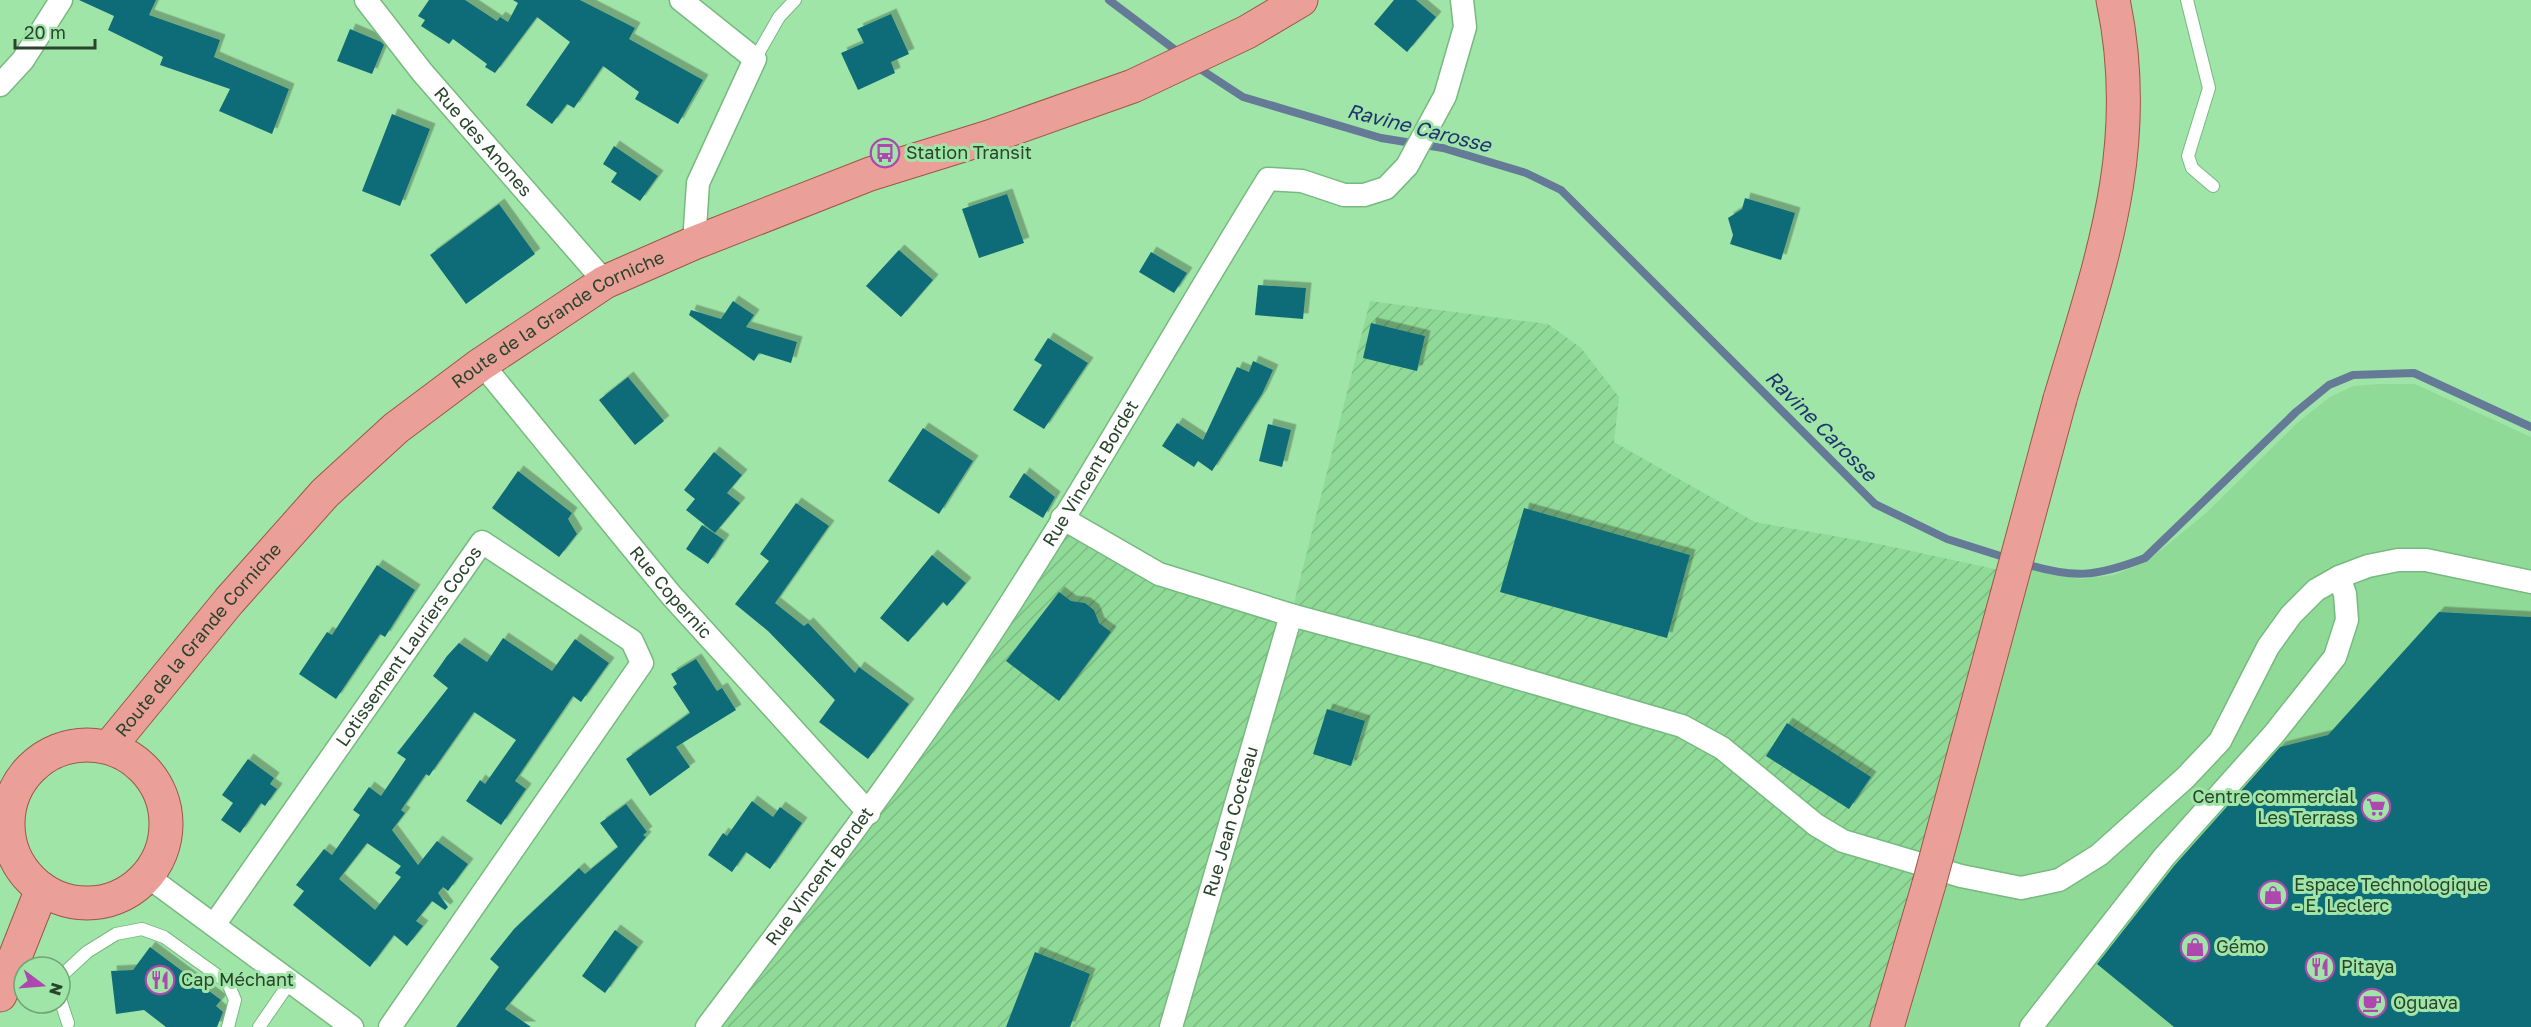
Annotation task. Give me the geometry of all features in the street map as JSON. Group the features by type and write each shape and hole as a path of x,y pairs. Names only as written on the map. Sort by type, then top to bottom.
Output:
{"main road":[{"name":"Route de la Grande Corniche","path":"110,746 229,601 325,493 396,428 480,365 605,282 694,243 870,174 1133,86 1246,32 1301,0"},
{"path":"1887,1027 1929,884 2060,399 2098,273 2117,194 2123,146 2125,86 2121,38 2113,0"},
{"path":"83,745 110,746 132,759 151,777 162,801 166,827 161,853 147,876 124,894 97,903 69,901 42,889 32,881 16,859 8,834 9,808 19,784 35,764 57,750 83,745"},
{"path":"0,994 42,889"}],"street":[{"path":"0,86 23,60 61,0"},
{"name":"Rue des Anones","path":"366,0 422,72 605,282"},
{"path":"681,0 755,59 698,183 694,243"},
{"name":"Rue Vincent Bordet","path":"707,1027 869,813 964,674 1062,518 1268,179 1302,181 1344,195 1364,195 1386,188 1407,166 1445,96 1465,27 1462,0"},
{"name":"Rue Copernic","path":"480,365 491,375 671,596 869,813"},
{"path":"1062,518 1159,574 1291,615 1432,653 1682,726 1722,748 1816,825 1843,841 1961,876 2021,888 2059,880 2098,855 2185,778 2220,741 2268,647 2291,615 2316,590 2339,577 2368,566 2398,560 2426,560 2531,582"},
{"name":"Lotissement Lauriers Cocos","path":"214,925 482,542 632,641 642,663 390,1027"},
{"path":"2031,1027 2335,657 2347,620 2345,594 2339,577"},
{"name":"Rue Jean Cocteau","path":"1171,1027 1291,615"},
{"path":"147,876 352,1027"}],"lane":[{"path":"755,59 779,17 795,0"},
{"path":"2187,0 2209,88 2188,156 2192,168 2213,186"},
{"path":"72,966 87,952 116,934 142,929 164,937 228,984 235,1000 228,1027"},
{"path":"259,1027 290,982"},
{"path":"65,1015 68,1023"}],"shaded area":[{"path":"1370,301 1548,324 1581,348 1619,397 1614,442 1755,522 1879,544 2013,573 1887,1027 704,1027 1062,518 1159,574 1291,615"},
{"path":"2415,384 2531,437 2531,1027 1887,1027 2013,573 2031,569 2081,579 2114,575 2146,562 2205,514 2297,423 2330,397 2353,386"}],"building":[{"path":"79,0 156,0 149,15 220,40 214,57 289,89 272,134 219,111 230,89 160,65 163,57 108,30 114,16"},
{"path":"429,0 465,0 497,21 500,17 508,22 518,3 513,0 580,0 635,28 629,39 703,80 678,124 635,99 639,92 603,66 574,108 567,104 552,124 526,105 570,42 537,17 495,73 485,67 487,64 453,39 449,44 421,26 425,20 418,16"},
{"path":"1394,0 1416,0 1436,17 1407,52 1374,24"},
{"path":"891,14 909,54 891,62 895,73 858,90 841,53 864,43 857,29"},
{"path":"350,29 384,45 372,74 337,61"},
{"path":"392,114 430,129 400,206 362,191"},
{"path":"614,146 658,176 640,201 611,182 617,173 603,164"},
{"path":"1007,194 1024,243 979,258 962,209"},
{"path":"1745,198 1795,213 1781,260 1730,244 1733,235 1728,218 1742,209"},
{"path":"499,204 535,254 466,304 430,255"},
{"path":"899,250 933,280 901,317 866,286"},
{"path":"1151,252 1187,273 1174,293 1139,272"},
{"path":"1258,285 1306,288 1303,319 1255,315"},
{"path":"733,301 754,315 746,327 797,342 791,363 759,353 754,361 689,315 691,310 721,319"},
{"path":"1371,323 1425,336 1417,371 1363,358"},
{"path":"1048,338 1088,363 1044,429 1013,410 1042,365 1034,360"},
{"path":"1253,361 1273,370 1262,394 1212,471 1198,461 1194,467 1162,446 1177,423 1203,440 1237,367 1249,372"},
{"path":"628,377 664,421 635,445 599,400"},
{"path":"1268,424 1291,430 1282,467 1259,461"},
{"path":"923,428 973,461 939,514 888,481"},
{"path":"714,452 742,475 727,493 740,503 715,533 686,510 695,499 684,490"},
{"path":"518,471 572,513 568,519 577,534 559,557 492,508"},
{"path":"1024,473 1055,497 1043,518 1009,497"},
{"path":"796,503 829,526 775,603 804,626 808,623 855,673 859,667 909,704 868,759 819,722 835,700 768,631 735,604 769,561 760,554"},
{"path":"1524,508 1690,555 1667,638 1500,592"},
{"path":"702,525 724,540 708,564 686,549"},
{"path":"932,555 966,583 947,606 943,602 908,642 880,618"},
{"path":"377,565 415,590 385,637 380,634 336,699 299,674 327,632 332,635"},
{"path":"1059,592 1071,601 1085,603 1094,610 1099,623 1111,632 1059,701 1006,661"},
{"name":"Centre commercial Les Terrass","path":"2439,612 2531,617 2531,1027 2174,1027 2097,964 2174,866 2280,747 2328,735"},
{"path":"503,638 552,671 575,639 609,663 581,702 573,696 515,781 526,789 501,825 466,801 480,780 485,784 516,740 474,712 429,776 426,774 401,810 405,813 392,830 418,865 437,841 468,864 448,891 443,887 438,893 448,907 445,910 432,901 416,921 423,926 407,946 394,935 370,967 293,905 304,891 296,885 324,849 332,855 360,815 353,810 369,787 381,796 406,759 397,753 448,688 433,676 447,656 459,643 487,662","holes":["367,843 401,866 395,873 401,877 375,910 339,879"]},
{"path":"696,659 717,691 722,688 736,710 676,747 690,767 650,796 626,759 690,713 673,687 677,684 671,674"},
{"path":"1327,709 1365,721 1351,766 1313,754"},
{"path":"1787,723 1871,777 1849,809 1766,756"},
{"path":"248,759 274,778 270,784 277,789 265,806 261,803 240,833 221,820 233,803 222,795"},
{"path":"752,801 773,817 780,807 802,823 770,869 746,852 732,872 708,855 723,833 727,836"},
{"path":"626,804 647,832 643,835 646,837 505,1009 531,1027 456,1027 499,967 490,959 514,929 579,868 585,874 618,847 600,823"},
{"path":"615,930 638,947 605,993 582,976"},
{"name":"Cap Méchant","path":"150,947 221,1000 216,1006 223,1012 217,1027 166,1027 144,1010 116,1014 111,971 133,970"},
{"path":"1035,952 1090,974 1070,1027 1006,1027"}],"waterway":[{"name":"Ravine Carosse","path":"1109,0 1182,55"},
{"name":"Ravine Carosse","path":"1194,65 1243,97 1381,138 1443,148 1526,173 1561,190 1875,504 1947,539 2010,559"},
{"name":"Ravine Carosse","path":"2022,563 2056,572 2084,574 2112,569 2145,558 2296,412 2329,385 2353,375 2414,373 2531,427"}],"place":[{"name":"Station Transit","path":"885,153"},
{"name":"Centre commercial Les Terrass","path":"2376,807"},
{"name":"Espace Technologique - E. Leclerc","path":"2273,895"},
{"name":"Gémo","path":"2195,947"},
{"name":"Pitaya","path":"2320,967"},
{"name":"Cap Méchant","path":"160,980"},
{"name":"Oguava","path":"2372,1003"}]}
